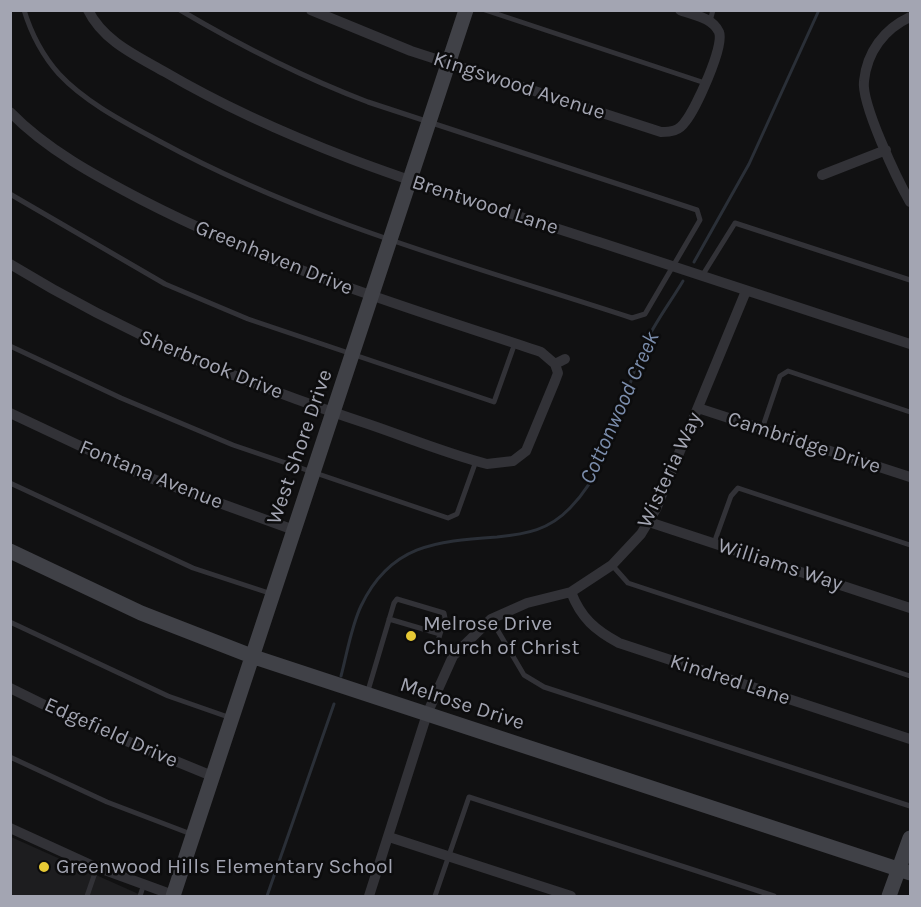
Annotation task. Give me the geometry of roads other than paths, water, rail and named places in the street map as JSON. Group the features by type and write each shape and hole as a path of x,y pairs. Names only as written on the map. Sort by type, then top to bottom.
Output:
{"street":[{"name":"Brentwood Lane","path":"88,10 99,28 112,40 197,90 308,144 410,180 910,344"},
{"name":"Kingswood Avenue","path":"311,10 373,37 661,132 674,131 686,122 705,83 720,47 719,33 711,16"},
{"name":"West Shore Drive","path":"173,896 254,657 466,10"},
{"path":"680,10 711,16"},
{"path":"910,17 889,29 881,38 870,60 864,83 867,101 910,202"},
{"name":"Greenhaven Drive","path":"11,113 54,149 116,187 188,224 295,270 541,352 560,362"},
{"path":"822,176 886,150"},
{"name":"Sherbrook Drive","path":"10,264 62,296 139,336 258,387 476,461 505,464 526,451 555,381 560,362"},
{"name":"Wisteria Way","path":"369,897 427,714 439,681 455,653 490,619 527,603 571,592 612,565 632,545 649,522 746,291"},
{"name":"Cambridge Drive","path":"698,408 910,477"},
{"name":"Fontana Avenue","path":"10,413 142,475 294,530"},
{"name":"Williams Way","path":"649,522 910,608"},
{"name":"Melrose Drive","path":"10,551 141,613 254,657 905,871"},
{"name":"Kindred Lane","path":"571,592 578,611 589,624 619,643 910,740"},
{"name":"Edgefield Drive","path":"10,688 83,723 212,776"},
{"path":"10,828 97,867 173,896"},
{"path":"389,837 571,897"},
{"path":"889,897 905,871 910,838"}],"lane":[{"path":"24,10 41,49 59,74 81,93 110,113 212,170 278,199 391,239 632,318 645,314 700,220 697,210 325,86 249,50 180,10"},
{"path":"485,10 705,83"},
{"path":"10,194 165,284 248,319 494,402 515,343"},
{"path":"702,276 735,223 910,280"},
{"path":"10,346 121,398 222,441 448,518 457,514 476,461"},
{"path":"762,429 780,375 789,371 910,412"},
{"path":"10,483 193,568 273,594"},
{"path":"714,543 731,496 738,488 910,544"},
{"path":"612,565 628,583 910,676"},
{"path":"366,695 395,600 403,599 444,613 446,618 437,644 455,653"},
{"path":"389,619 440,634"},
{"path":"490,619 524,675 544,687 910,806"},
{"path":"10,622 168,696 232,718"},
{"path":"10,757 106,802 195,835"},
{"path":"435,897 469,797 774,897"},
{"path":"87,897 97,867"},
{"path":"140,897 144,884"}],"waterway":[{"name":"Cottonwood Creek","path":"694,262 749,164 819,10"},
{"name":"Cottonwood Creek","path":"341,676 361,606 373,586 400,558 434,545 537,530 554,521 570,508 584,491 606,452 647,339 683,281"},
{"name":"Cottonwood Creek","path":"267,896 334,704"}],"place":[{"name":"Melrose Drive Church of Christ","path":"411,636"},
{"name":"Greenwood Hills Elementary School","path":"44,867"}]}
